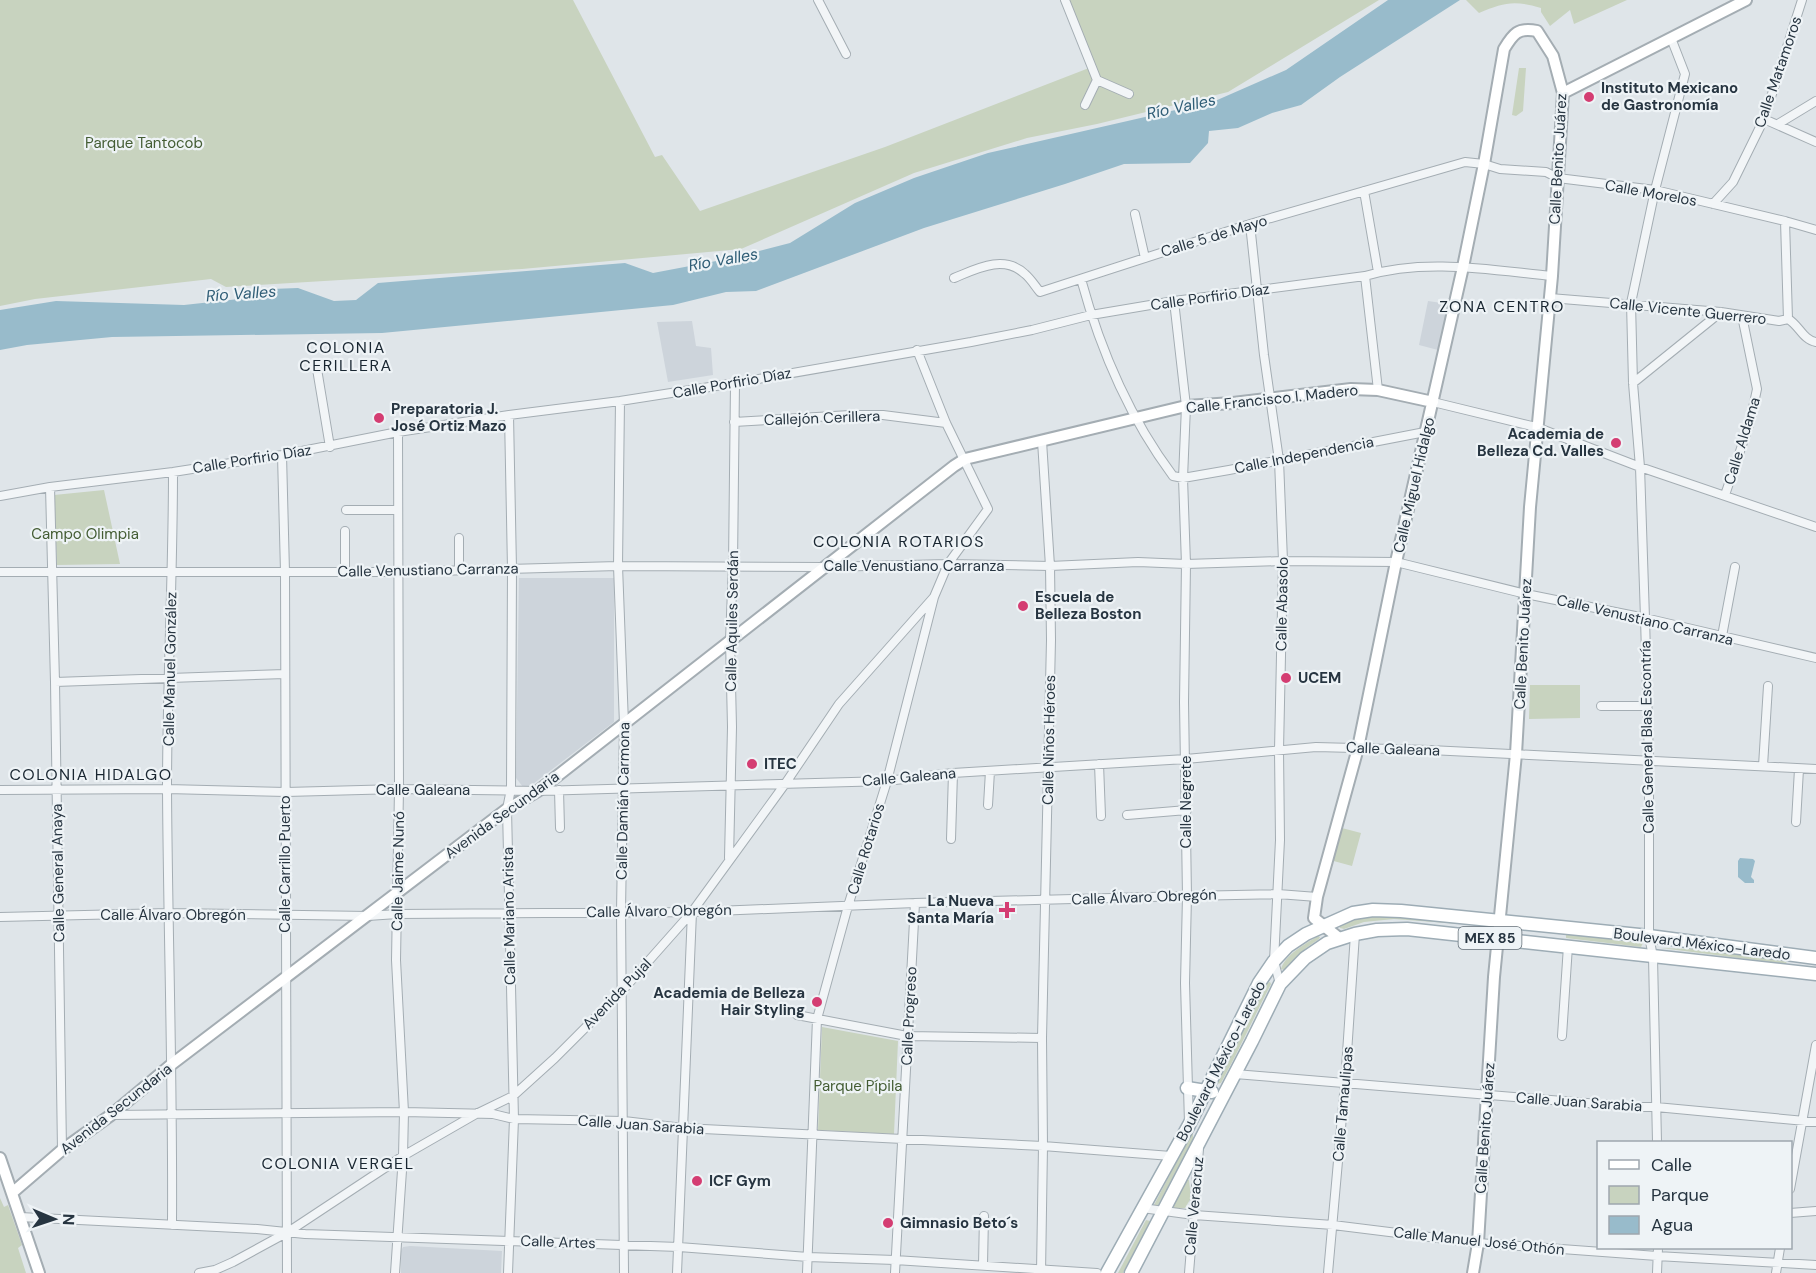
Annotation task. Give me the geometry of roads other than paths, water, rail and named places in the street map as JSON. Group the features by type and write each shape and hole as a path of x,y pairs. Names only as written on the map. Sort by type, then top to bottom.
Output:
{"main road":[{"name":"Boulevard México-Laredo","path":"1107,1273 1189,1125 1259,983 1288,946 1322,926 1353,913 1373,910 1441,914 1649,936 1816,958"},
{"name":"Boulevard México-Laredo","path":"1131,1273 1280,984 1305,958 1327,943 1355,934 1407,928 1816,974"},
{"path":"1187,1088 1224,1093"}],"street":[{"path":"818,0 846,54"},
{"path":"1065,0 1097,80 1129,94"},
{"path":"1563,93 1746,0"},
{"name":"Calle Matamoros","path":"1713,204 1732,182 1764,119 1802,0"},
{"name":"Calle Benito Juárez","path":"1473,1273 1478,1243 1498,939 1516,754 1530,507 1552,276 1563,93 1553,56 1537,31 1526,29"},
{"name":"Calle Miguel Hidalgo","path":"1322,926 1314,918 1317,897 1358,748 1396,562 1485,164 1504,49 1512,35 1526,29"},
{"name":"Calle General Blas Escontría","path":"1657,1141 1653,957 1649,936 1649,761 1645,618 1640,466 1633,383 1630,303 1684,74 1671,38"},
{"path":"1085,105 1097,80"},
{"path":"1778,124 1816,101"},
{"path":"1764,119 1816,142"},
{"name":"Calle 5 de Mayo","path":"954,278 989,264 1014,266 1025,273 1040,292 1250,224 1364,191 1465,162 1485,164"},
{"name":"Calle Morelos","path":"1485,164 1500,169 1546,172 1558,178 1655,190 1816,230"},
{"path":"1364,191 1378,272"},
{"path":"1135,214 1146,258"},
{"path":"1785,221 1788,319"},
{"name":"Calle Abasolo","path":"1250,224 1279,460 1283,561 1275,961 1280,984"},
{"name":"Calle Porfirio Díaz","path":"0,496 330,447 398,432 735,383 1032,330 1091,315 1174,301 1365,276 1416,266 1463,267"},
{"path":"1463,267 1552,276"},
{"path":"1365,276 1378,390"},
{"path":"1081,279 1091,315 1125,401 1155,452 1173,476 1183,478"},
{"name":"Calle Vicente Guerrero","path":"1550,298 1721,312 1779,321 1788,319 1795,323 1808,340 1816,342"},
{"name":"Calle Negrete","path":"1174,301 1186,406 1183,478 1186,564 1184,702 1187,810 1185,983 1189,1125"},
{"path":"1633,383 1721,312"},
{"name":"Calle Aldama","path":"1725,495 1750,422 1757,389 1742,316"},
{"name":"Calle Rotarios","path":"807,1273 817,1019 848,906 887,781 934,597 948,564 988,509 966,459 946,423 917,350"},
{"path":"317,369 330,447"},
{"name":"Calle Aquiles Serdán","path":"729,859 735,383"},
{"name":"Calle Francisco I. Madero","path":"966,459 1186,406 1350,389 1378,390 1536,427 1816,527"},
{"name":"Calle Damián Carmona","path":"620,401 618,566 624,724 621,912 624,1273"},
{"name":"Calle Mariano Arista","path":"508,1273 514,1119 507,808 511,789 512,569 509,415"},
{"name":"Callejón Cerillera","path":"734,422 884,415 946,423"},
{"name":"Calle Jaime Nunó","path":"395,1273 404,1112 396,960 399,789 398,432"},
{"name":"Calle Independencia","path":"1183,478 1425,432"},
{"name":"Calle Niños Héroes","path":"1041,1272 1042,1038 1051,640 1050,566 1042,441"},
{"name":"Calle Carrillo Puerto","path":"282,454 285,572 287,1273"},
{"name":"Avenida Secundaria","path":"12,1193 62,1150 111,1115 172,1064 507,808 538,790 954,466 966,459"},
{"name":"Calle Manuel González","path":"172,1225 173,1114 168,677 173,572 173,472"},
{"name":"Calle General Anaya","path":"50,487 62,1150"},
{"path":"346,510 398,510"},
{"path":"345,531 345,570"},
{"path":"459,538 459,570"},
{"name":"Calle Venustiano Carranza","path":"0,572 345,570 399,572 618,566 825,567 948,564 1050,566 1138,562 1186,564 1283,561 1396,562 1526,594 1645,618 1816,658"},
{"path":"1722,636 1735,567"},
{"name":"Avenida Pujal","path":"199,1273 215,1270 233,1262 288,1232 403,1156 476,1114 513,1096 622,992 692,912 785,784 839,704 934,597"},
{"path":"55,681 285,674"},
{"path":"1763,766 1768,686"},
{"path":"1601,706 1647,706"},
{"name":"Calle Galeana","path":"0,790 168,789 286,792 399,789 559,790 887,781 953,773 1186,759 1279,750 1358,748 1816,769"},
{"path":"1100,764 1101,816"},
{"path":"1796,822 1799,769"},
{"path":"988,805 990,771"},
{"path":"951,839 953,773"},
{"path":"559,790 560,828"},
{"path":"1127,815 1187,810"},
{"name":"Calle Álvaro Obregón","path":"0,917 169,913 368,916 692,912 1187,896 1278,894 1317,897"},
{"name":"Calle Progreso","path":"895,1273 915,903"},
{"path":"677,1273 692,912"},
{"path":"1322,926 1339,938"},
{"name":"Calle Tamaulipas","path":"1328,1273 1345,1083 1355,934"},
{"path":"1562,1036 1568,946"},
{"path":"797,1015 907,1036 1042,1038"},
{"path":"1792,1183 1816,1045"},
{"name":"Calle Juan Sarabia","path":"1235,1074 1816,1122"},
{"name":"Calle Juan Sarabia","path":"111,1115 287,1115 404,1112 493,1114 514,1119 624,1121 683,1128 1043,1146 1171,1156"},
{"name":"Calle Veracruz","path":"1189,1273 1200,1138"},
{"path":"0,1158 39,1273"},
{"name":"Calle Manuel José Othón","path":"1142,1208 1194,1215 1333,1225 1478,1243 1597,1249"},
{"path":"1792,1213 1816,1211"},
{"path":"983,1265 984,1216"},
{"name":"Calle Artes","path":"20,1217 305,1234 678,1247 807,1257 983,1265 1041,1272 1097,1273"},
{"name":"Calle Manuel José Othón","path":"1597,1249 1816,1265"},
{"path":"1776,1273 1780,1249"},
{"path":"1657,1252 1657,1273"}],"water":[{"path":"1388,0 1460,0 1340,77 1301,105 1272,113 1238,128 1209,131 1208,143 1190,163 1124,164 924,228 756,291 726,292 673,305 382,333 112,337 27,345 0,350 0,310 56,301 184,305 239,299 271,289 298,288 334,301 356,300 378,283 625,263 653,273 732,258 790,243 855,203 914,178 988,153 1215,101 1286,70"},
{"path":"1740,858 1755,861 1751,877 1754,883 1745,883 1738,877"}],"place":[{"name":"Instituto Mexicano de Gastronomía","path":"1589,97"},
{"name":"Preparatoria J. José Ortiz Mazo","path":"379,418"},
{"name":"Academia de Belleza Cd. Valles","path":"1616,443"},
{"name":"Escuela de Belleza Boston","path":"1023,606"},
{"name":"UCEM","path":"1286,678"},
{"name":"ITEC","path":"752,764"},
{"name":"La Nueva Santa María","path":"1007,910"},
{"name":"Academia de Belleza Hair Styling","path":"817,1002"},
{"name":"ICF Gym","path":"697,1181"},
{"name":"Gimnasio Beto´s","path":"888,1223"}],"district":[{"name":"ZONA CENTRO","path":"1502,306"},
{"name":"COLONIA CERILLERA","path":"346,356"},
{"name":"COLONIA ROTARIOS","path":"899,541"},
{"name":"COLONIA HIDALGO","path":"91,774"},
{"name":"COLONIA VERGEL","path":"338,1163"}],"water label":[{"name":"Río Valles","path":"1181,106"},
{"name":"Río Valles","path":"723,259"},
{"name":"Río Valles","path":"241,293"}],"park label":[{"name":"Parque Tantocob","path":"144,143"},
{"name":"Campo Olimpia","path":"85,534"},
{"name":"Parque Pípila","path":"858,1086"}]}
